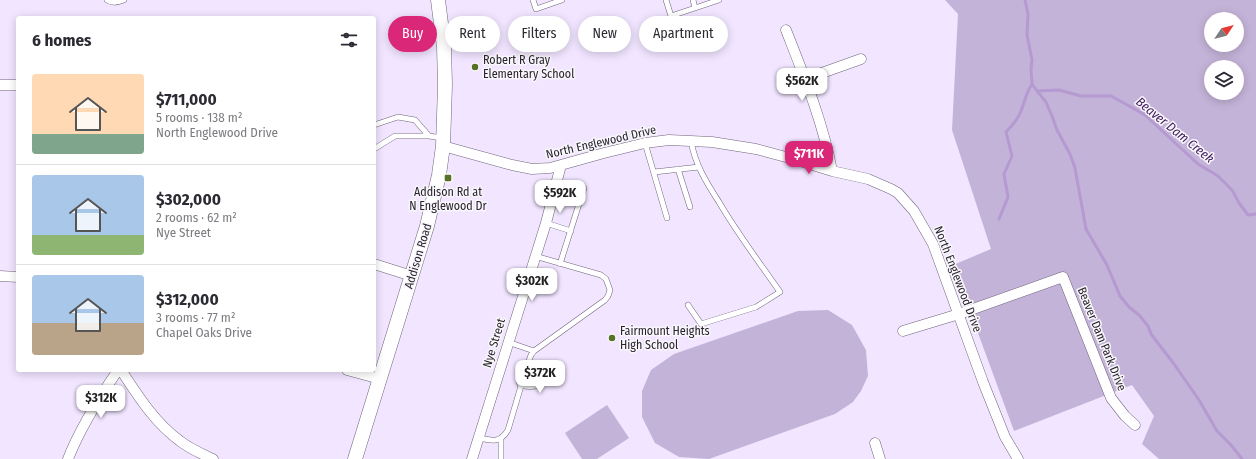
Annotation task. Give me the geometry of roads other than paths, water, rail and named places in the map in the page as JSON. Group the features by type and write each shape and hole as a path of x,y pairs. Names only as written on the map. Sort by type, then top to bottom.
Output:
{"street":[{"name":"Addison Road","path":"355,459 412,276 434,201 439,175 443,142 445,85 444,50 438,0"},
{"path":"786,30 805,79 824,136 832,171"},
{"path":"805,79 861,59"},
{"path":"0,86 16,84"},
{"name":"North Englewood Drive","path":"443,142 523,168 541,169 645,143 669,140 712,142 756,149 832,171 868,179 894,191 903,198 922,223 933,244 995,413 1005,437 1018,459"},
{"name":"Nye Street","path":"472,459 546,223 561,165"},
{"path":"376,265 412,276"},
{"path":"0,276 16,277"},
{"name":"Beaver Dam Park Drive","path":"959,314 1063,277 1108,392 1117,406 1136,425"},
{"path":"903,331 959,314"},
{"path":"68,459 75,441 106,387 117,372"},
{"path":"120,372 159,423 181,442 213,459"},
{"path":"354,372 380,379"},
{"path":"522,383 532,385 537,384 551,374"},
{"path":"875,443 880,459"}],"lane":[{"path":"107,0 110,3 124,0"},
{"path":"533,0 536,8 562,0"},
{"path":"666,0 671,16 719,0"},
{"path":"692,0 695,8"},
{"path":"376,124 398,117 415,120 429,136"},
{"path":"376,148 395,136 429,136 443,142"},
{"path":"688,305 702,324 756,307 780,292 730,220 703,176 698,167 691,140"},
{"path":"645,143 667,218"},
{"path":"654,172 698,167"},
{"path":"678,169 690,207"},
{"path":"560,264 584,188"},
{"path":"546,223 571,231"},
{"path":"479,438 494,441 501,439 508,430 531,355 534,351 596,308 608,296 610,290 608,283 601,275 535,256"},
{"path":"508,342 534,351"},
{"path":"501,439 501,459"}],"waterway":[{"name":"Beaver Dam Creek","path":"1025,0 1028,14 1027,35 1032,60 1032,84 1037,91 1059,90 1081,96 1111,96 1131,107 1145,115 1198,164 1218,176 1232,190 1248,215 1256,214"},
{"path":"999,219 1008,197 1004,174 1012,156 1006,132 1018,117 1032,84"},
{"path":"1037,91 1046,102 1057,130 1070,154 1075,168 1086,229 1107,265 1120,296 1148,326 1151,334 1199,400 1217,431 1242,459"}],"place":[{"name":"Robert R Gray Elementary School","path":"475,67"},
{"name":"Addison Rd at N Englewood Dr","path":"448,178"},
{"name":"Fairmount Heights High School","path":"612,338"}]}
